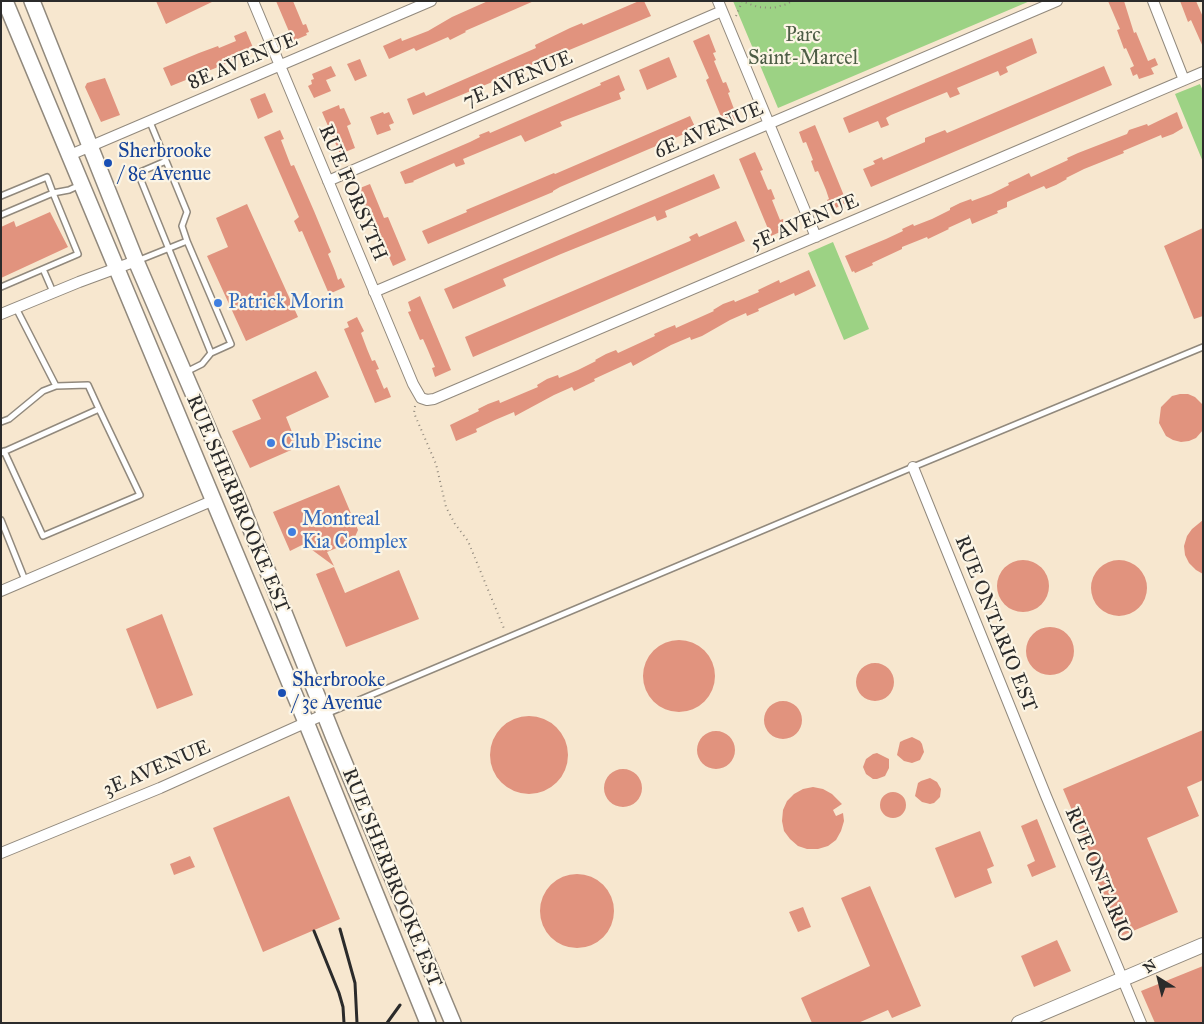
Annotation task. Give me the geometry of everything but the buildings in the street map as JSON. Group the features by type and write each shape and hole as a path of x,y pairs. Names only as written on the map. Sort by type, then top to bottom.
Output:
{"main road":[{"name":"RUE SHERBROOKE EST","path":"5,1 306,722 428,1023"},
{"name":"RUE SHERBROOKE EST","path":"34,6 136,261 235,490 453,1023"},
{"path":"13,19 34,6"},
{"path":"145,334 163,323"},
{"path":"164,380 184,372"},
{"path":"214,500 235,490"}],"street":[{"name":"RUE FORSYTH","path":"253,1 416,392 418,401"},
{"name":"8E AVENUE","path":"70,155 431,1"},
{"name":"6E AVENUE","path":"374,292 1057,1"},
{"path":"1152,1 1184,80"},
{"path":"720,6 816,237"},
{"name":"7E AVENUE","path":"328,181 720,6"},
{"name":"5E AVENUE","path":"418,401 434,399 1203,72"},
{"path":"1,314 136,261"},
{"name":"RUE ONTARIO EST","path":"912,466 1046,796"},
{"path":"1,591 214,500"},
{"name":"3E AVENUE","path":"1,853 160,788 325,714"},
{"name":"RUE ONTARIO","path":"1046,796 1141,1023"},
{"path":"1018,1023 1203,945"}],"lane":[{"path":"150,122 187,212 182,226 187,241 231,344 211,353 202,364 184,372"},
{"path":"166,161 138,173 211,353"},
{"path":"1,196 47,177 78,254 1,287"},
{"path":"1,215 53,193 69,190 82,184"},
{"path":"136,261 187,241"},
{"path":"43,269 53,292"},
{"path":"16,308 56,386"},
{"path":"325,714 912,466 1203,347"},
{"path":"1,422 9,419 44,391 56,386 88,385 140,495 43,536 3,452 99,409"},
{"path":"1,520 25,580"}],"path":[{"path":"741,1 758,7 772,8 792,1"},
{"path":"418,401 414,413 436,464 446,507 455,524 468,541 504,627"}],"green space":[{"name":"Parc Saint-Marcel","path":"733,1 1030,1 778,108"},
{"path":"1200,84 1203,91 1203,162 1175,94"},
{"path":"833,242 869,329 844,340 808,253"}],"railway":[{"path":"340,929 355,983 357,1023"},
{"path":"314,931 339,993 343,1007 344,1023"},
{"path":"387,1023 400,1005"}],"place":[{"name":"Sherbrooke / 8e Avenue","path":"108,163"},
{"name":"Patrick Morin","path":"218,303"},
{"name":"Club Piscine","path":"271,443"},
{"name":"Montreal Kia Complex","path":"292,532"},
{"name":"Sherbrooke / 3e Avenue","path":"282,693"}]}
